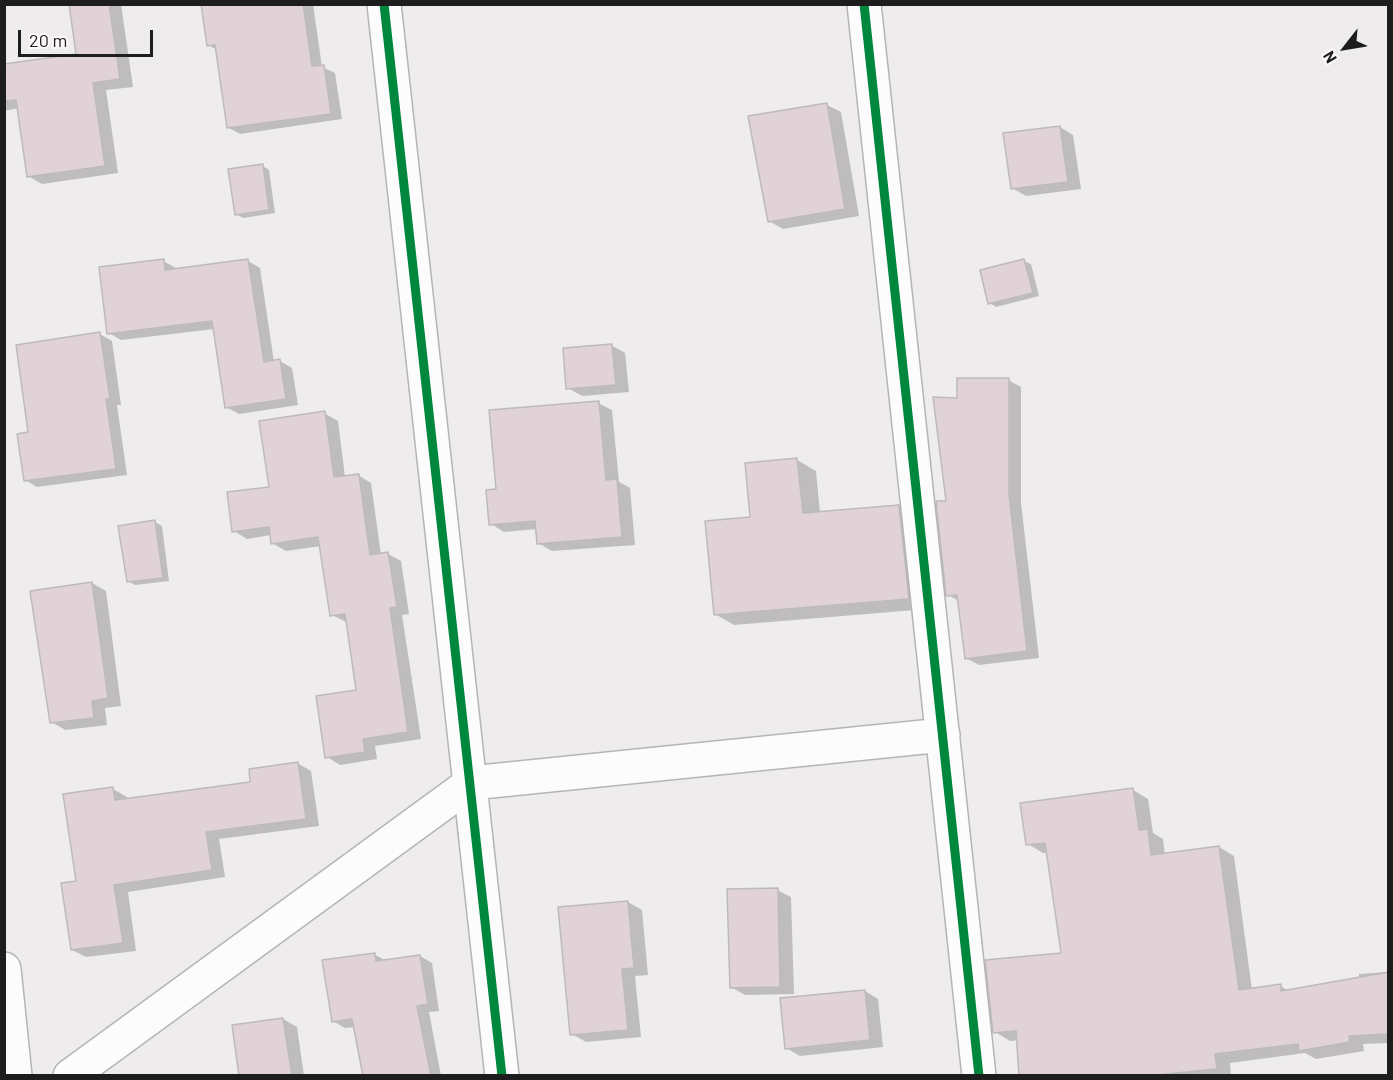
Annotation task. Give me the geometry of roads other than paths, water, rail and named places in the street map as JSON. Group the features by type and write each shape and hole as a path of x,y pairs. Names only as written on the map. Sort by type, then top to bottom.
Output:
{"street":[{"path":"384,4 502,1076"},
{"path":"864,4 979,1076"},
{"path":"70,1076 471,783 943,735"},
{"path":"4,969 15,1076"}]}
